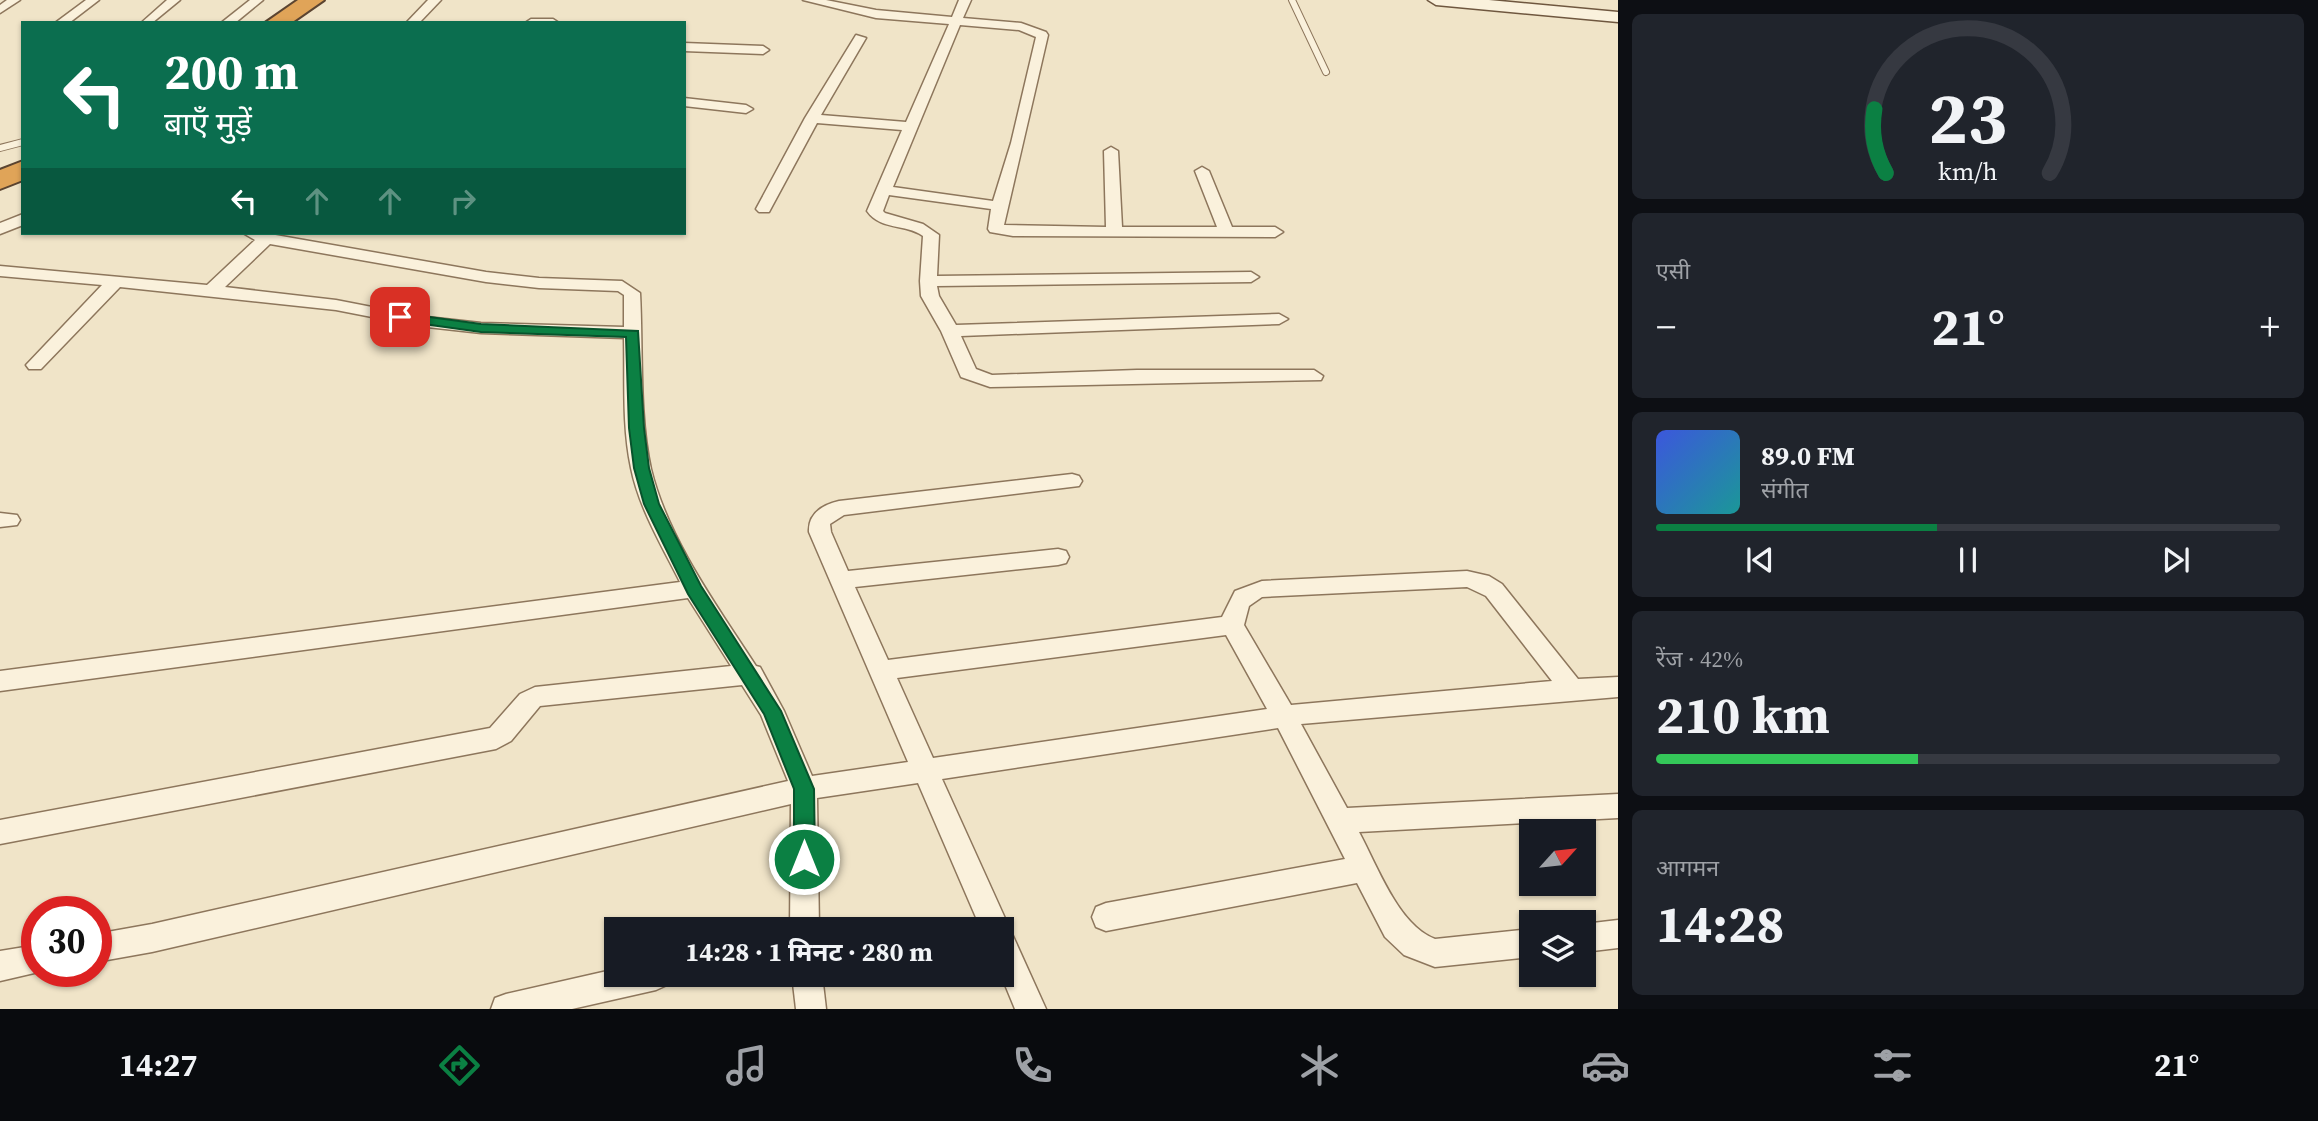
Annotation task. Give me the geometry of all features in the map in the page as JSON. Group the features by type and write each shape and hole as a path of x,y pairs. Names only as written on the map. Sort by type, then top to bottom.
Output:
{"highway":[{"path":"279,21 313,0"},
{"path":"0,181 21,170"}],"street":[{"path":"0,10 14,0"},
{"path":"64,21 93,0"},
{"path":"147,21 174,0"},
{"path":"230,21 257,0"},
{"path":"414,21 435,0"},
{"path":"808,0 876,14 1021,27 1042,35 1018,144 999,206 995,226 999,230 1275,232"},
{"path":"965,0 959,20 875,211 878,217 916,225 931,235 928,281 930,296 950,331 968,373 990,381 1137,376 1314,376"},
{"path":"1436,0 1485,2 1618,17"},
{"path":"764,209 812,118 860,38"},
{"path":"686,49 763,50"},
{"path":"686,102 746,109"},
{"path":"812,118 911,127"},
{"path":"1111,150 1114,231"},
{"path":"1202,171 1226,231"},
{"path":"884,190 999,206"},
{"path":"0,229 21,220"},
{"path":"211,290 259,236 486,277 539,283 622,286 632,293 636,428 641,468 652,504 694,589 751,674 772,711 804,789 805,917"},
{"path":"0,271 211,290 481,328 633,333"},
{"path":"928,281 1251,277"},
{"path":"35,365 116,281"},
{"path":"950,331 1279,319"},
{"path":"990,917 880,671 820,531 819,521 839,508 1072,481"},
{"path":"841,580 1058,557"},
{"path":"1519,944 1435,953 1414,944 1395,927 1284,716 1232,625 1237,602 1244,594 1262,589 1467,579 1481,582 1494,590 1572,689"},
{"path":"0,681 694,589"},
{"path":"880,671 1232,625"},
{"path":"0,832 496,738 511,727 519,712 535,697 751,674"},
{"path":"112,945 804,789 1284,716 1618,687"},
{"path":"1338,821 1618,806"},
{"path":"1106,917 1363,869"},
{"path":"1596,937 1618,934"},
{"path":"0,966 21,962"},
{"path":"1014,971 1031,1009"},
{"path":"506,1009 604,987"},
{"path":"808,987 811,1009"}],"lane":[{"path":"1292,0 1326,72"},
{"path":"0,148 21,143"}],"route":[{"path":"400,317 481,328 633,333 636,428 641,468 652,504 694,589 751,674 772,711 804,789 804,859"}]}
